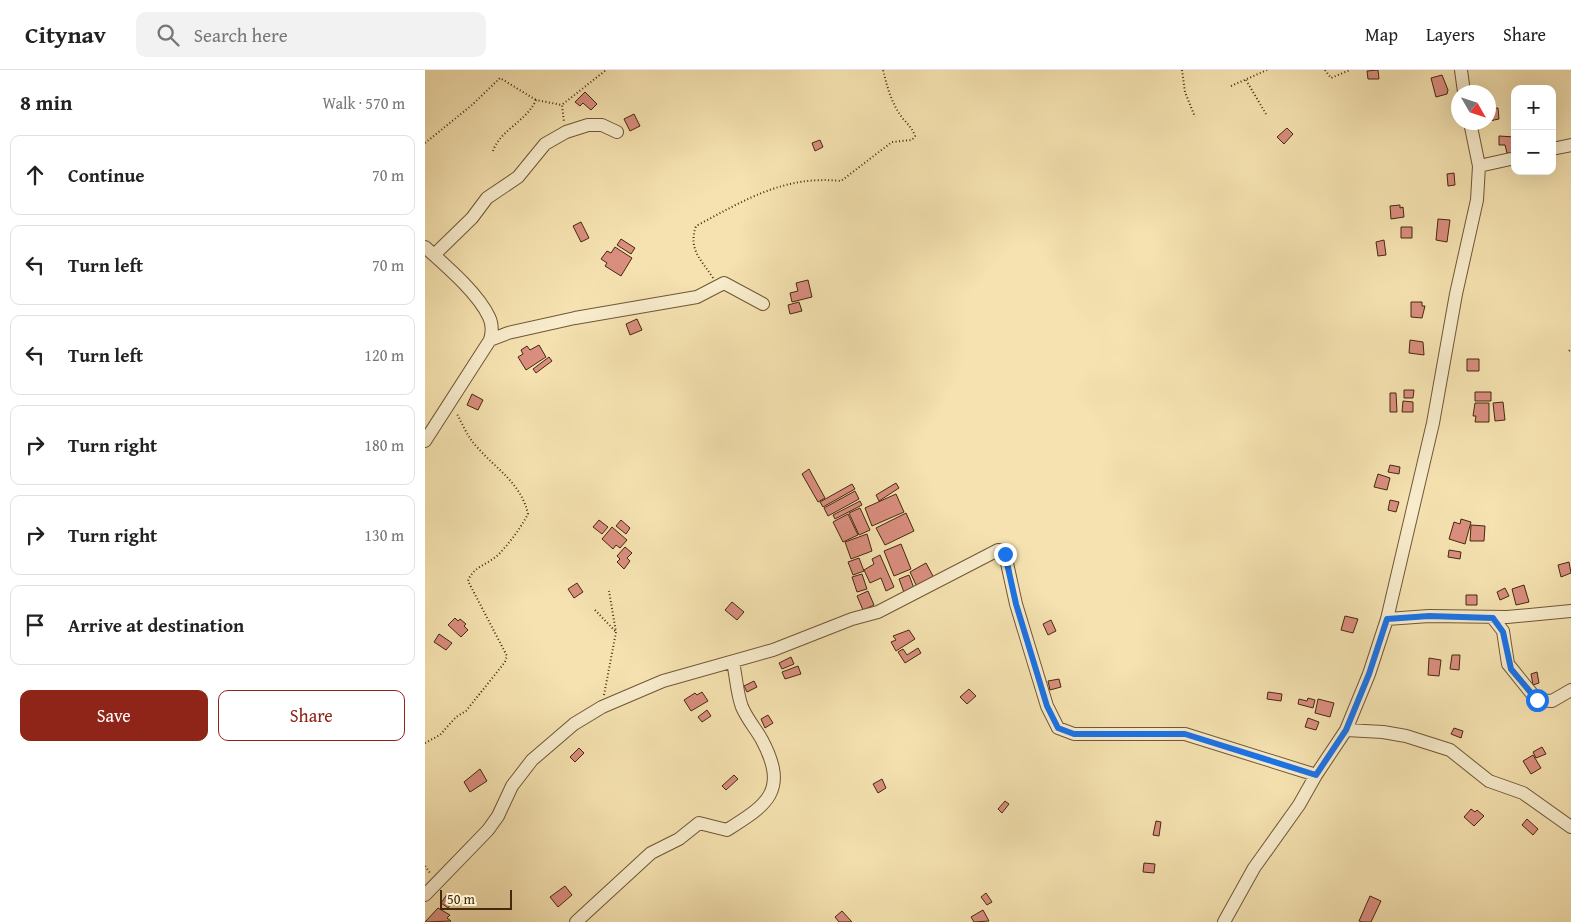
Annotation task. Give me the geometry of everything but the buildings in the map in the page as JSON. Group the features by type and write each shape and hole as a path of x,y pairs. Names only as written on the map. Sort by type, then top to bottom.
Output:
{"street":[{"path":"1461,70 1463,85"},
{"path":"508,333 490,319 465,286 429,251 472,218 487,198 513,182 545,144 566,132 588,125 601,125 617,132"},
{"path":"1224,922 1254,868 1299,805 1316,775 1346,730 1369,674 1387,619 1433,423 1455,294 1477,200 1479,166 1472,130"},
{"path":"1556,148 1571,145"},
{"path":"1479,166 1511,159"},
{"path":"490,340 508,333 575,318 697,297 718,285 728,284 763,304"},
{"path":"425,441 490,340 492,332 490,319"},
{"path":"425,895 488,830 498,816 513,786 532,760 574,724 602,707 663,680 773,650 877,612 1001,550 1005,554 1016,604 1047,706 1058,728 1063,732 1074,734 1185,734 1316,775"},
{"path":"1387,619 1429,616 1493,618 1571,611"},
{"path":"1493,618 1503,632 1511,669 1537,700 1552,701 1571,690"},
{"path":"576,922 651,853 679,840 699,823 727,830 764,805 774,781 771,762 763,741 742,707 733,662"},
{"path":"1346,730 1383,732 1406,736 1450,750 1489,781 1523,793 1571,826"}],"path":[{"path":"425,143 472,105 500,78 536,100 562,105 606,70"},
{"path":"718,285 694,248 692,239 696,226 748,198 789,183 818,178 841,181 892,142 912,140 915,136 912,128 901,117 894,105 883,70"},
{"path":"1182,70 1185,92 1195,117"},
{"path":"1231,86 1267,70"},
{"path":"1325,70 1331,78 1350,70"},
{"path":"1246,80 1266,114"},
{"path":"493,151 498,140 532,110 536,100"},
{"path":"562,105 566,132"},
{"path":"425,743 440,735 456,717 466,711 505,662 507,656 468,581 470,574 499,554 515,536 528,514 526,502 517,486 476,446 450,400"},
{"path":"602,707 616,632 609,591"},
{"path":"595,610 616,632"}],"route":[{"path":"1005,554 1016,604 1047,706 1058,728 1063,732 1074,734 1185,734 1316,775 1346,730 1369,674 1387,619 1429,616 1479,616 1493,618 1503,632 1511,669 1520,677 1537,700"}]}
